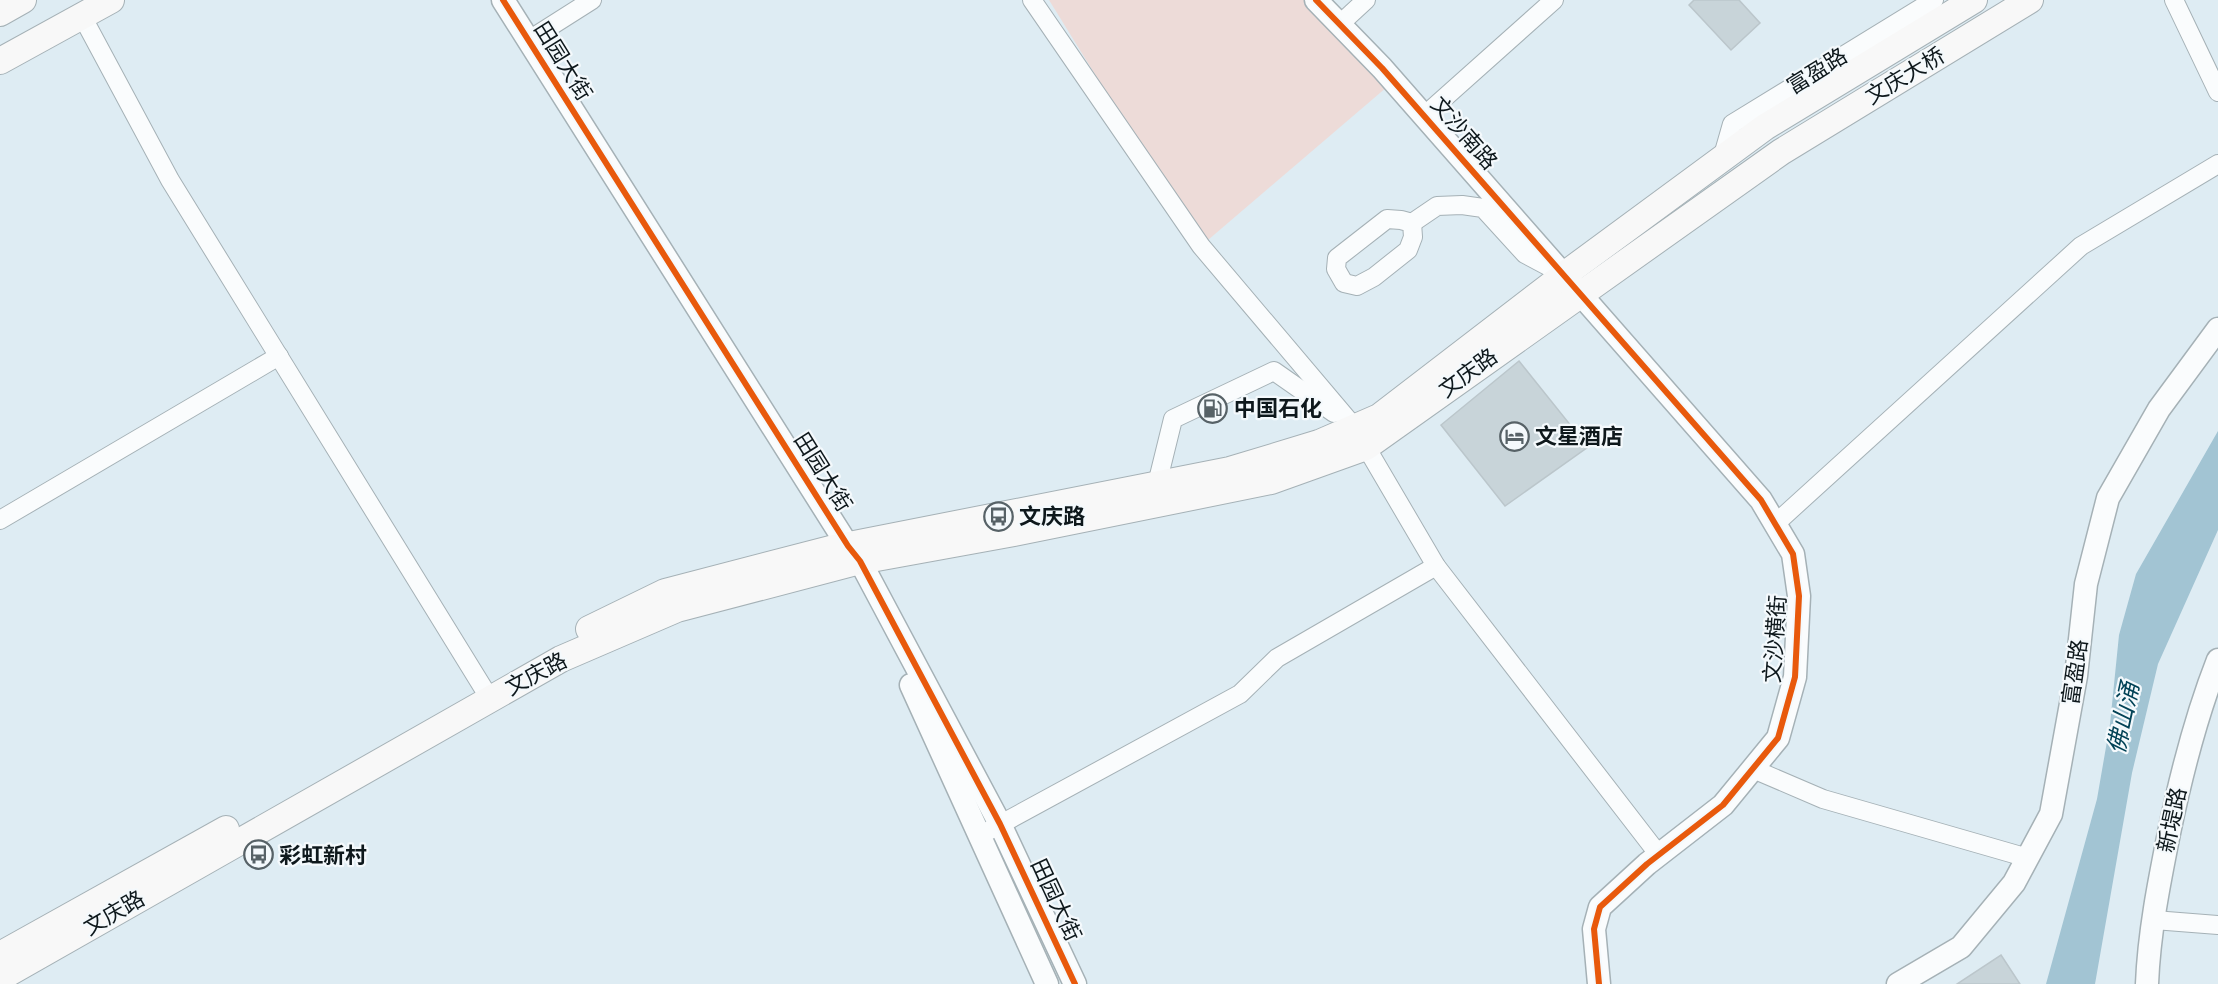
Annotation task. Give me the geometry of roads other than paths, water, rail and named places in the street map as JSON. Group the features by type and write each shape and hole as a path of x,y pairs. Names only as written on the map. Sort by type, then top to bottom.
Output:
{"main road":[{"path":"0,13 23,0"},
{"path":"0,61 111,0"},
{"name":"文庆大桥","path":"1765,127 1974,0"},
{"name":"文庆大桥","path":"1781,152 2030,0"},
{"name":"文庆路","path":"1572,284 1722,159 1765,127"},
{"name":"文庆路","path":"851,557 1026,530 1271,481 1360,438 1572,284 1781,152"},
{"name":"文庆路","path":"0,955 486,692 677,609 851,557 1157,484 1230,470 1319,443 1360,438"},
{"name":"文庆路","path":"0,978 486,692"}],"street":[{"name":"田园大街","path":"503,0 851,557 1000,824 1075,984"},
{"path":"529,40 592,0"},
{"path":"1032,0 1201,246 1360,438 1436,566 1659,855"},
{"name":"文沙南路","path":"1316,0 1424,116 1572,284"},
{"path":"1340,24 1366,0"},
{"path":"1424,116 1554,0"},
{"name":"富盈路","path":"1722,159 1732,124 1934,0"},
{"path":"2174,0 2218,92"},
{"path":"82,16 170,180 486,692"},
{"path":"1775,524 2081,246 2218,164"},
{"path":"1412,223 1437,206 1462,205 1483,208 1525,254 1572,284"},
{"name":"文沙横街","path":"1572,284 1761,500 1793,554 1799,596 1794,677 1778,738 1723,805 1659,855 1600,907 1594,929 1599,984"},
{"name":"富盈路","path":"1898,984 1961,947 2014,883 2051,814 2076,676 2086,584 2108,498 2159,410 2218,329"},
{"path":"0,520 279,356"},
{"path":"1157,484 1173,420 1274,371 1360,438"},
{"name":"田园大街","path":"851,557 1047,984"},
{"path":"979,836 1240,694 1277,657 1436,566"},
{"name":"新堤路","path":"2147,984 2157,892 2181,774 2218,660"},
{"path":"1753,769 1823,799 2028,858"},
{"path":"2154,920 2218,925"}],"water":[{"name":"佛山涌","path":"2218,431 2218,530 2158,664 2132,773 2095,984 2046,984 2097,799 2110,724 2119,635 2136,574"}],"place":[{"name":"中国石化","path":"1213,408"},
{"name":"文星酒店","path":"1514,436"},
{"name":"文庆路","path":"998,516"},
{"name":"彩虹新村","path":"258,855"}]}
